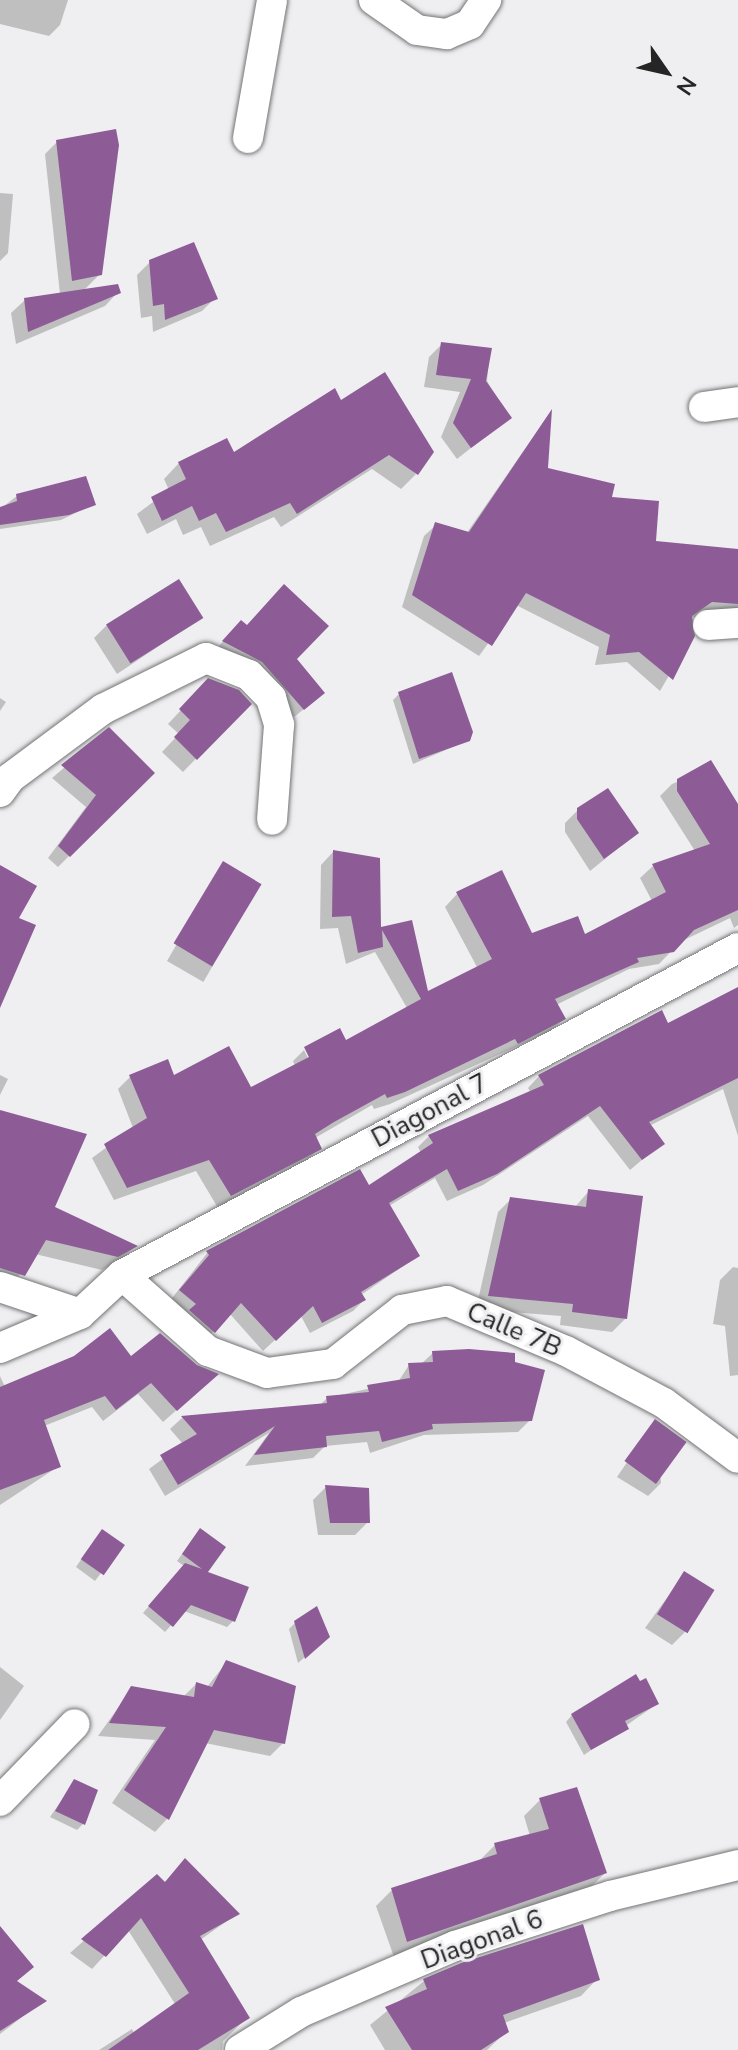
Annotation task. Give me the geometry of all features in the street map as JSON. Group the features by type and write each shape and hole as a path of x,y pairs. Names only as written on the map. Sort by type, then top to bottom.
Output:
{"street":[{"path":"248,138 272,0"},
{"path":"374,0 417,30 447,34 470,24 486,0"},
{"path":"704,407 738,402"},
{"path":"0,792 10,778 103,709 206,658 249,675 271,698 279,725 272,820"},
{"name":"Diagonal 7","path":"122,1275 738,948"},
{"path":"0,1348 80,1314 122,1275"},
{"name":"Calle 7B","path":"122,1275 208,1351 267,1373 333,1364 402,1310 447,1301 566,1351 664,1403 738,1458"},
{"path":"0,1287 80,1314"},
{"path":"0,1801 75,1724"},
{"name":"Diagonal 6","path":"240,2050 301,2012 455,1946 610,1896 738,1865"}],"building":[{"path":"116,129 119,145 102,275 72,281 56,140"},
{"path":"194,242 218,299 165,320 164,304 153,306 149,260"},
{"path":"118,284 121,293 28,332 24,298"},
{"path":"441,342 492,348 486,381 512,418 471,448 453,423 471,379 436,375"},
{"path":"385,372 434,452 418,475 389,455 297,514 290,503 226,532 216,513 199,521 192,506 162,521 151,497 186,479 178,462 227,438 234,452 335,388 341,400"},
{"path":"552,409 548,468 615,484 612,497 659,501 656,541 738,549 738,604 712,602 692,616 695,636 673,680 639,652 606,655 610,635 526,593 492,646 412,595 435,522 469,532"},
{"path":"86,476 96,505 69,515 0,525 0,507 17,501 16,494"},
{"path":"179,579 203,618 130,664 106,625"},
{"path":"284,584 329,626 297,659 325,693 304,710 262,662 222,641 241,620 247,625"},
{"path":"452,672 473,732 470,741 419,759 398,692"},
{"path":"208,678 239,690 252,704 197,760 174,737 190,720 179,709"},
{"path":"109,727 155,773 70,857 58,846 96,795 61,765"},
{"path":"711,760 738,804 738,910 694,930 674,952 637,958 639,962 555,999 566,1019 518,1044 515,1039 405,1092 387,1098 385,1094 334,1122 315,1134 322,1149 231,1196 209,1160 127,1188 104,1144 147,1118 129,1075 168,1059 174,1075 229,1046 251,1087 309,1057 304,1047 340,1028 346,1040 421,999 382,930 383,947 358,953 351,916 332,917 333,850 380,858 381,927 412,920 428,991 492,959 456,892 502,870 532,933 578,916 585,934 666,892 652,864 710,844 677,791 677,779"},
{"path":"608,788 639,833 604,859 577,819 577,808"},
{"path":"223,861 262,884 212,966 174,943"},
{"path":"0,865 37,886 19,918 36,925 0,1008"},
{"path":"738,987 738,1078 649,1122 665,1144 642,1160 600,1106 497,1174 458,1191 447,1169 389,1203 420,1256 361,1292 366,1300 322,1323 313,1306 276,1341 241,1303 215,1333 189,1310 196,1304 179,1290 209,1255 206,1251 360,1169 369,1185 433,1143 428,1135 544,1085 538,1075 662,1010 668,1023"},
{"path":"0,1110 87,1134 55,1207 138,1246 118,1257 46,1240 25,1276 0,1268"},
{"path":"588,1189 643,1196 627,1319 572,1312 573,1304 488,1296 510,1197 586,1207"},
{"path":"110,1328 131,1356 160,1333 197,1365 219,1374 177,1411 151,1383 116,1410 105,1396 44,1420 61,1467 0,1490 0,1387 74,1356"},
{"path":"469,1349 515,1353 515,1362 545,1370 532,1421 432,1424 433,1429 382,1442 379,1431 326,1436 327,1447 254,1455 275,1426 178,1485 160,1455 197,1434 181,1416 327,1403 326,1396 369,1392 367,1385 410,1378 408,1363 433,1362 432,1351"},
{"path":"655,1419 687,1442 656,1484 624,1461"},
{"path":"325,1485 369,1488 370,1523 330,1523"},
{"path":"200,1528 226,1547 208,1572 249,1587 235,1622 191,1605 173,1627 148,1606 185,1563 202,1569 182,1554"},
{"path":"102,1529 125,1545 104,1575 81,1559"},
{"path":"684,1571 715,1590 688,1633 657,1614"},
{"path":"317,1606 330,1637 305,1659 294,1621"},
{"path":"226,1660 296,1686 285,1744 214,1730 169,1820 124,1790 166,1727 109,1723 131,1686 194,1697 196,1682 212,1687"},
{"path":"636,1674 640,1681 646,1678 659,1704 625,1721 629,1729 591,1750 571,1714"},
{"path":"74,1779 98,1790 85,1825 55,1811"},
{"path":"577,1787 607,1873 407,1942 391,1888 497,1854 494,1843 549,1829 539,1798"},
{"path":"185,1858 240,1914 200,1936 250,2018 198,2050 108,2050 189,1993 141,1918 106,1957 81,1939 157,1874 165,1882"},
{"path":"583,1924 600,1980 503,2015 509,2032 481,2050 412,2050 385,2007 427,1989 423,1979 461,1963"},
{"path":"0,1926 34,1967 17,1981 47,2001 0,2031"}]}
